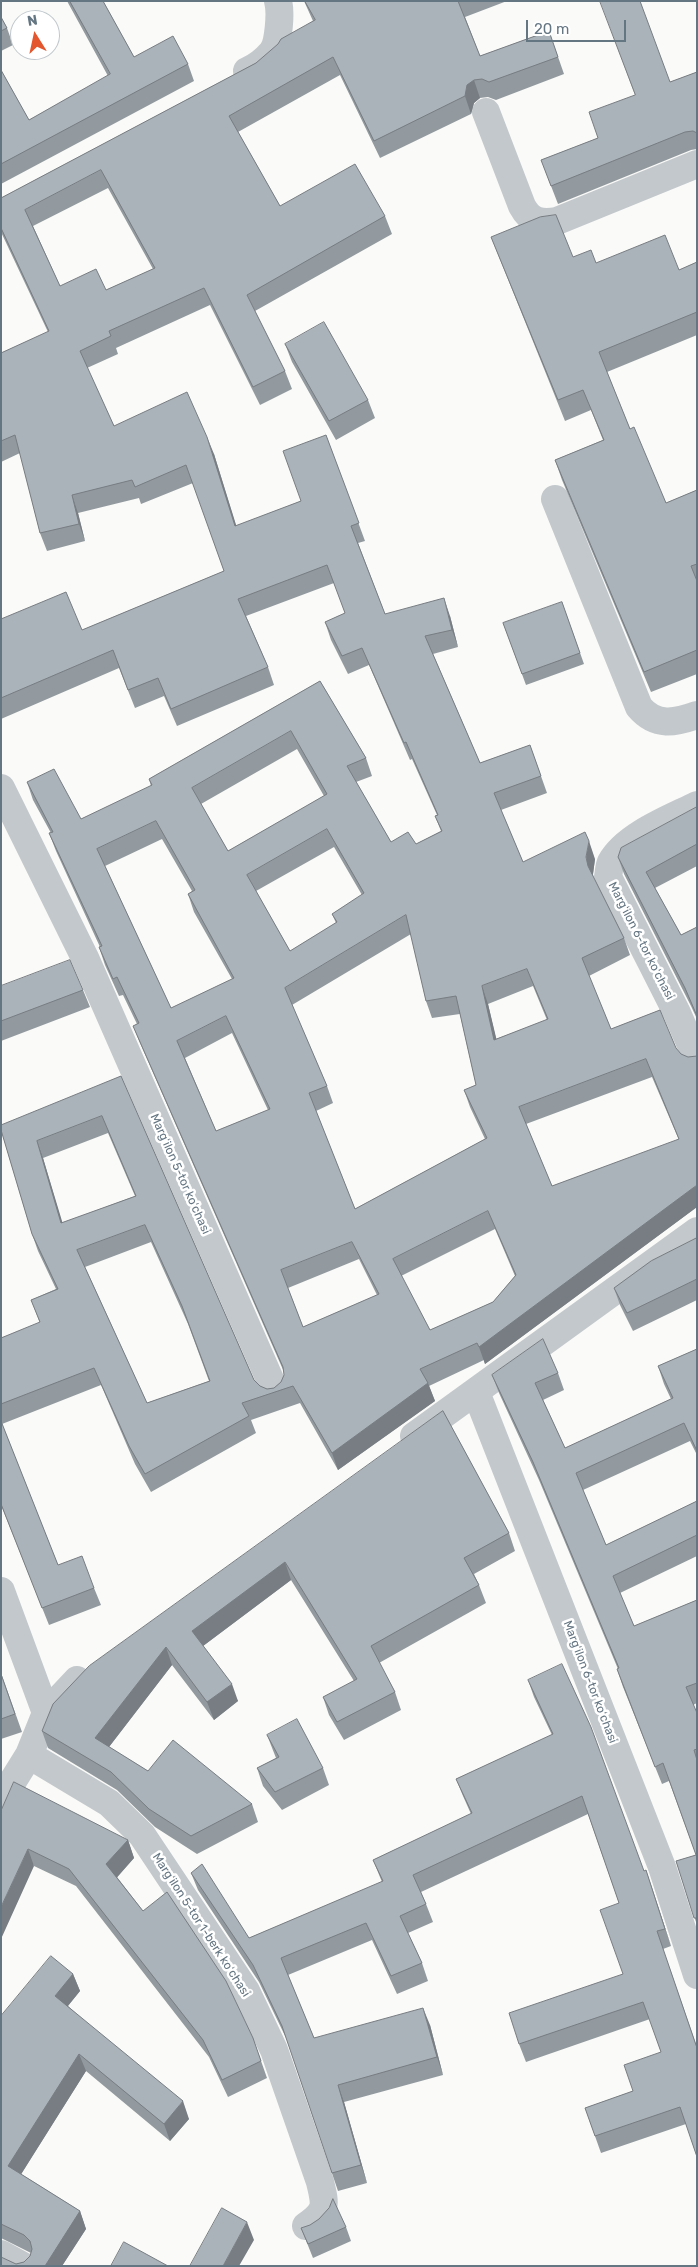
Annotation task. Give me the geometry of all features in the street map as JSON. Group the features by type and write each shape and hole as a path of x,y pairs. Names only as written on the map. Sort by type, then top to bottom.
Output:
{"street":[{"path":"229,81 255,67 274,50 280,9 278,1"},
{"path":"486,112 522,206 527,215 539,222 557,221 697,164"},
{"path":"555,499 639,708 644,714 661,722 672,722 697,715"},
{"name":"Margʻilon 5-tor koʻchasi","path":"1,788 85,958 275,1391"},
{"name":"Margʻilon 6-tor koʻchasi","path":"697,805 643,833 622,848 611,862 608,877 677,1013 697,1059"},
{"path":"57,968 85,958"},
{"path":"396,1449 697,1231"},
{"name":"Margʻilon 6-tor koʻchasi","path":"476,1392 662,1867 697,1975"},
{"path":"1,1591 46,1713"},
{"path":"1,1800 29,1755 46,1713 93,1666"},
{"name":"Margʻilon 5-tor 1-berk koʻchasi","path":"29,1755 109,1803 142,1835 246,1991 274,2050 320,2182 325,2202 318,2218 306,2226"},
{"path":"1,2254 23,2266"}],"building":[{"path":"70,1 103,1 134,57 173,36 188,64 1,164 1,70 29,120 110,74"},
{"path":"305,1 458,1 480,56 549,31 558,57 489,82 482,79 474,80 467,85 465,96 374,141 333,57 229,116 280,206 355,164 385,216 247,295 285,371 253,387 204,288 109,331 111,336 80,351 114,426 187,392 207,437 235,526 301,501 283,451 326,435 359,523 351,526 385,614 444,598 452,630 425,636 480,763 530,745 541,776 494,793 523,862 585,832 589,841 586,857 588,866 624,938 582,958 611,1029 660,1010 676,1048 681,1054 688,1057 697,1056 697,1185 479,1347 477,1343 420,1369 428,1383 332,1453 293,1386 242,1403 249,1416 145,1474 129,1446 94,1368 1,1404 1,1338 40,1322 31,1300 58,1289 32,1234 1,1125 121,1076 254,1380 260,1386 267,1389 274,1388 281,1382 284,1375 283,1367 133,1026 139,1023 117,977 113,979 99,947 102,946 49,833 53,832 27,782 54,769 81,819 152,785 149,779 320,681 366,758 347,766 391,842 408,832 416,844 442,831 435,816 438,815 362,648 342,656 325,622 345,613 327,565 238,599 268,667 171,709 158,678 128,690 113,650 1,698 1,619 66,592 82,630 224,571 186,465 135,487 132,480 72,495 79,524 40,533 15,435 1,441 1,353 49,331 1,228 1,198 256,63 278,44 281,39 315,20","holes":["101,170 155,268 106,290 96,269 60,286 25,210","291,731 327,794 228,851 192,788","156,821 195,890 188,894 234,978 171,1008 97,849","327,829 364,893 332,914 337,922 290,951 247,875","406,915 426,1001 456,996 476,1085 464,1090 487,1138 355,1209 309,1093 327,1086 285,988","527,969 548,1019 494,1040 482,986","226,1016 270,1109 216,1131 177,1041","646,1059 679,1139 552,1186 519,1107","102,1116 136,1196 61,1223 37,1141","488,1211 516,1275 493,1302 430,1330 393,1259","145,1225 182,1306 210,1381 147,1403 77,1250","352,1242 379,1294 303,1327 281,1270"]},
{"path":"600,1 640,1 670,82 697,72 697,133 693,131 685,132 551,186 541,160 598,138 589,112 635,95"},
{"path":"1,17 7,28 1,31"},
{"path":"556,215 573,257 591,250 596,263 665,235 679,270 697,262 697,312 599,352 630,429 634,427 666,503 697,490 697,564 691,566 697,581 697,650 644,672 555,460 604,440 583,390 558,400 491,237 540,217"},
{"path":"324,322 368,400 329,421 285,344"},
{"path":"562,602 580,653 522,674 503,623"},
{"path":"697,807 697,844 646,872 681,935 697,927 697,1016 685,988 618,857 621,848"},
{"path":"70,960 83,990 1,1021 1,986"},
{"path":"697,1238 697,1279 627,1313 614,1288 651,1261"},
{"path":"543,1339 558,1373 535,1383 565,1448 673,1398 658,1366 697,1349 697,1451 684,1423 576,1473 606,1545 697,1501 697,1535 613,1576 634,1626 697,1600 697,1683 686,1687 697,1713 697,1749 694,1750 697,1760 697,1918 694,1918 676,1861 696,1855 663,1763 655,1767 617,1669 619,1668 533,1462 492,1375"},
{"path":"443,1411 509,1533 464,1558 479,1585 371,1646 395,1692 337,1722 323,1697 357,1679 285,1562 192,1631 232,1684 207,1702 166,1647 95,1738 148,1771 173,1740 252,1804 191,1836 149,1809 111,1772 42,1731 53,1704 89,1666"},
{"path":"1,1421 58,1565 82,1556 94,1588 42,1608 1,1504"},
{"path":"562,1664 591,1727 644,1871 646,1870 665,1929 657,1931 697,2048 697,2157 680,2107 595,2136 585,2108 633,2091 624,2065 661,2052 643,2002 519,2044 509,2013 623,1974 600,1910 619,1903 582,1796 413,1875 426,1904 400,1916 422,1963 391,1976 366,1923 281,1958 314,2038 423,2008 437,2057 338,2085 361,2165 332,2173 282,2026 253,1965 191,1873 202,1864 249,1938 383,1881 373,1860 472,1813 456,1779 553,1734 528,1680"},
{"path":"1,1674 15,1714 1,1719"},
{"path":"297,1719 323,1768 275,1792 257,1768 279,1757 267,1735"},
{"path":"14,1782 128,1840 106,1864 143,1911 167,1892 226,1981 253,2038 261,2061 222,2080 203,2040 69,1869 28,1849 1,1907 1,1811"},
{"path":"51,1956 73,1974 55,1996 183,2101 164,2124 79,2054 8,2166 80,2211 45,2266 1,2266 1,2257 16,2264 24,2262 30,2256 32,2249 30,2241 24,2235 1,2224 1,2016"},
{"path":"333,2199 346,2227 308,2244 301,2228 319,2219 329,2208"},
{"path":"222,2208 247,2222 223,2266 190,2266"},
{"path":"124,2242 168,2266 111,2266"}]}
